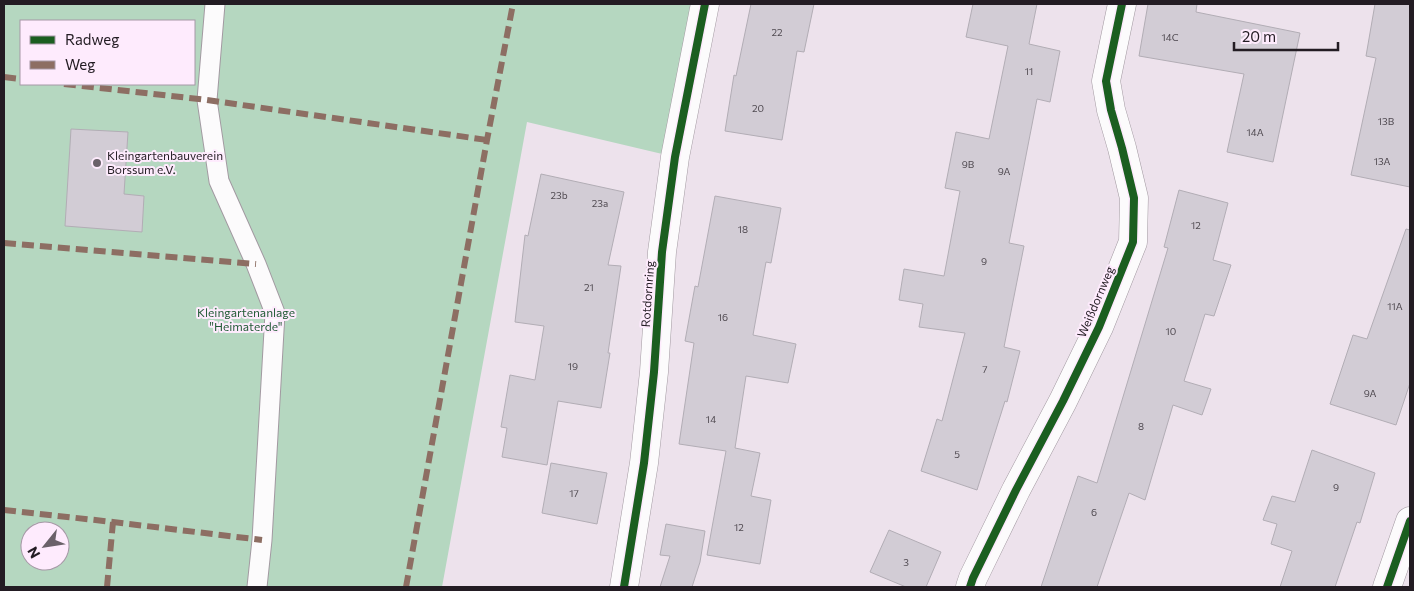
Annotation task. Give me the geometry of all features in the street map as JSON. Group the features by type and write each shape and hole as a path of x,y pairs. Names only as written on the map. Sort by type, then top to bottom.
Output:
{"street":[{"name":"Rotdornring","path":"624,587 644,463 654,372 662,252 673,167 705,4"},
{"name":"Weißdornweg","path":"970,587 1016,490 1063,402 1099,327 1133,242 1134,198 1111,110 1106,81 1122,4"},
{"path":"1386,587 1410,521"}],"lane":[{"path":"215,4 206,100 219,181 256,264 275,313 258,587"}],"green space":[{"name":"Kleingartenanlage \"Heimaterde\"","path":"4,4 705,4 675,157 527,122 442,587 4,587"}],"building":[{"path":"751,4 814,4 804,52 797,51 782,140 725,131 734,75 736,76"},
{"path":"973,4 1037,4 1029,44 1060,51 1050,102 1037,99 1009,243 1024,246 1004,347 1020,351 1007,402 1005,401 977,490 921,471 937,419 942,421 965,333 919,327 923,304 899,300 904,269 944,276 960,191 945,188 956,132 989,139 1008,46 966,37"},
{"path":"1148,4 1197,4 1196,12 1300,33 1273,162 1227,152 1244,74 1139,56"},
{"path":"1375,4 1410,4 1410,187 1351,175 1376,58 1366,56"},
{"name":"Kleingartenbauverein Borssum e.V.","path":"71,129 128,132 124,194 144,196 142,232 65,226"},
{"path":"541,174 624,192 608,265 621,266 601,408 558,401 547,465 502,457 507,428 501,427 510,375 535,380 544,326 515,322 525,235 528,236"},
{"path":"1179,190 1228,203 1213,260 1231,265 1214,316 1205,314 1184,381 1211,389 1202,415 1173,405 1145,500 1129,493 1097,587 1041,587 1078,476 1097,483 1168,248 1164,247"},
{"path":"715,196 781,208 771,263 766,262 753,335 796,344 788,383 746,376 735,448 760,453 751,496 771,500 760,564 707,555 726,451 679,444 694,343 685,341 695,286 698,287"},
{"path":"1406,229 1410,230 1410,383 1396,425 1330,404 1353,335 1367,339"},
{"path":"1312,450 1375,473 1360,523 1357,522 1335,587 1280,587 1292,551 1271,544 1277,524 1263,520 1272,496 1295,502"},
{"path":"551,463 607,473 597,524 542,513"},
{"path":"666,524 705,531 700,562 692,587 660,587 670,556 660,555"},
{"path":"889,530 941,552 926,587 906,587 870,572"}],"marked path":[{"path":"406,587 513,4"},
{"path":"4,77 20,79"},
{"path":"73,85 207,100 487,140"},
{"path":"4,243 256,264"},
{"path":"4,510 262,540"},
{"path":"107,587 113,522"}],"cycle path":[{"path":"624,587 644,463 654,372 662,252 675,157 705,4"},
{"path":"970,587 1016,490 1099,327 1133,242 1134,198 1111,110 1106,81 1122,4"},
{"path":"1387,587 1410,521"}],"place":[{"name":"Kleingartenbauverein Borssum e.V.","path":"97,163"}]}
